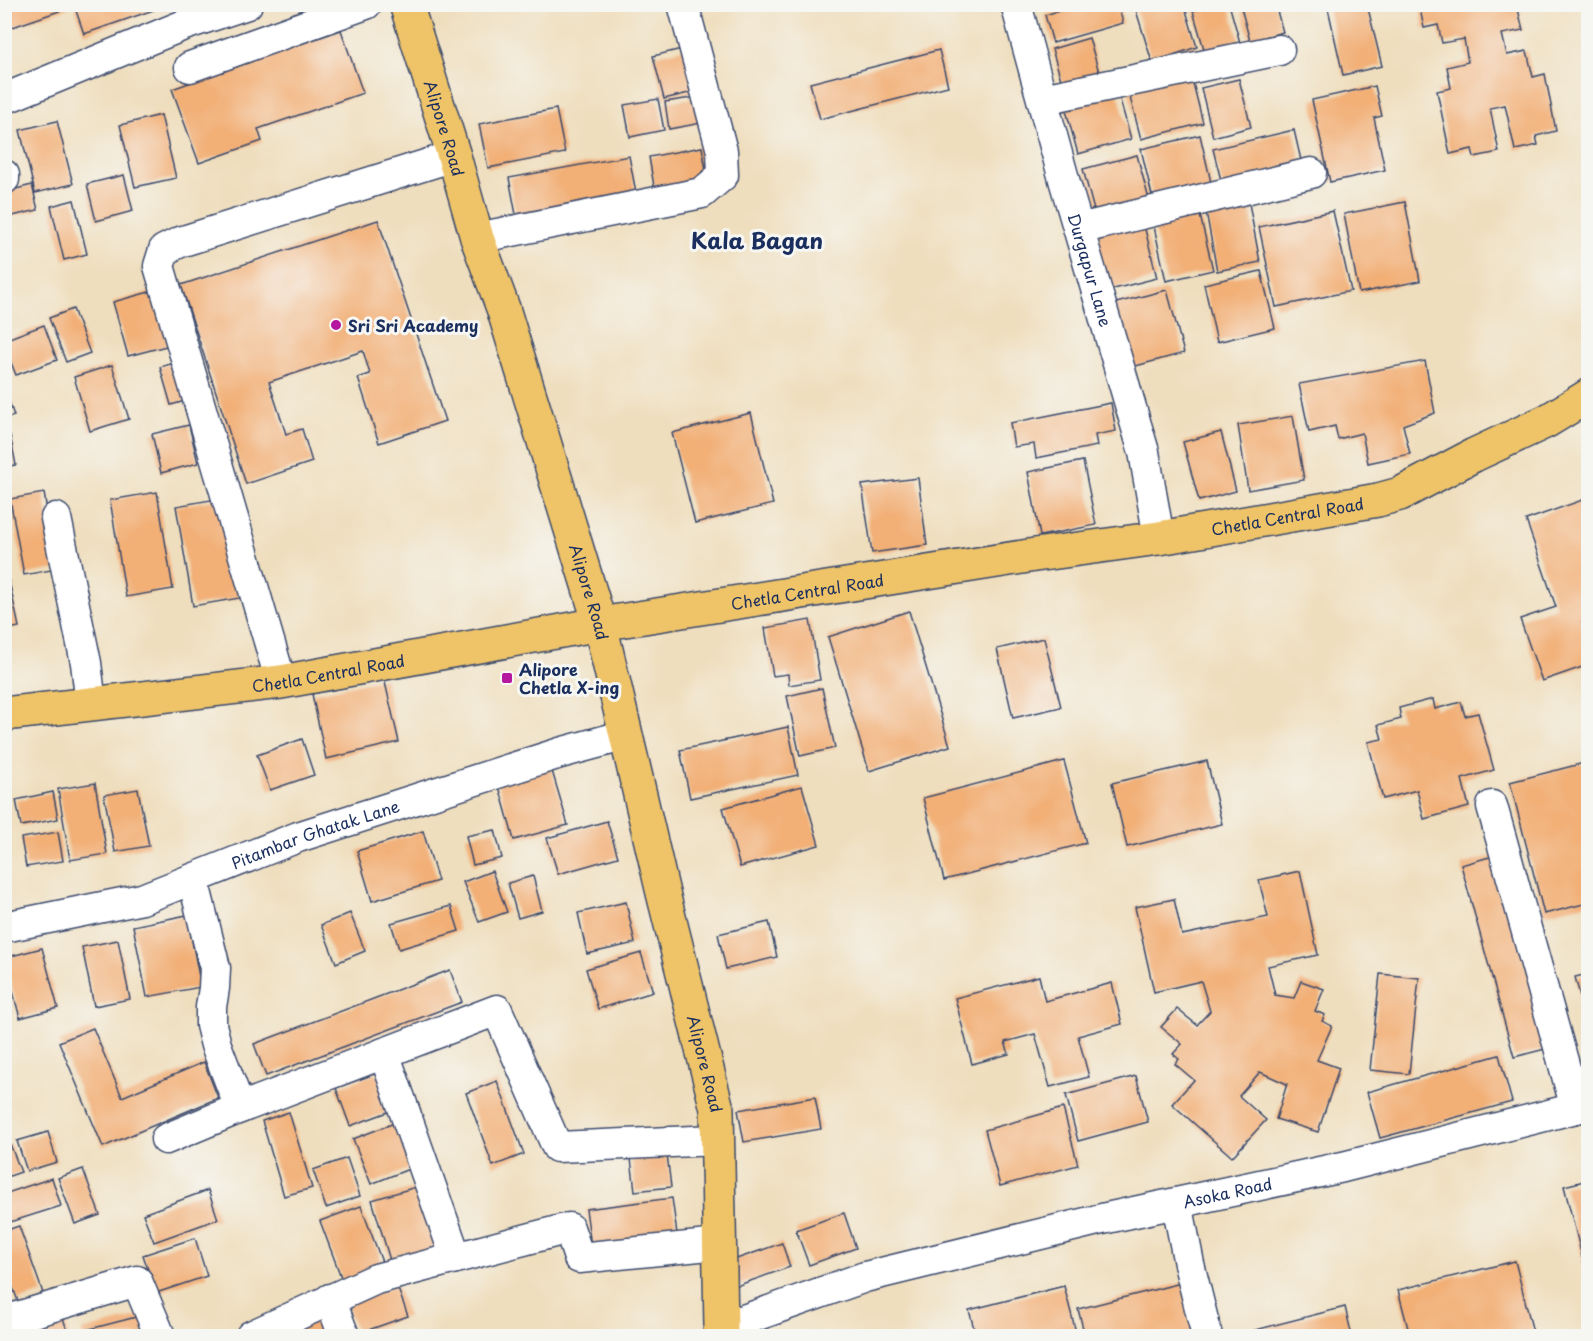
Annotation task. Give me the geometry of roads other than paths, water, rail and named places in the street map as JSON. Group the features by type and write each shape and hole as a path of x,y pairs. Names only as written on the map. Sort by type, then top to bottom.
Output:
{"main road":[{"name":"Alipore Road","path":"406,4 477,238 503,308 600,624 717,1110 720,1332"},
{"name":"Chetla Central Road","path":"4,714 281,682 600,624 1035,555 1159,538 1378,500 1400,494 1474,455 1547,421 1588,396"}],"street":[{"path":"4,99 184,25 247,4"},
{"path":"190,67 366,4"},
{"path":"477,238 702,193 723,175 722,151 683,4"},
{"name":"Durgapur Lane","path":"1016,4 1078,229 1144,452 1159,538"},
{"path":"1043,99 1279,50"},
{"path":"281,682 159,266 164,250 180,242 454,156"},
{"path":"1078,229 1311,174"},
{"path":"56,518 86,663 91,704"},
{"name":"Pitambar Ghatak Lane","path":"4,927 142,899 298,837 560,753 626,735"},
{"path":"1492,806 1582,1107"},
{"path":"194,879 215,968 211,1025 216,1045 240,1108"},
{"path":"166,1139 240,1108 497,1010 557,1147 717,1140"},
{"path":"384,1053 456,1258"},
{"name":"Asoka Road","path":"720,1332 865,1277 1102,1219 1343,1167 1582,1107"},
{"path":"1177,1203 1207,1336"},
{"path":"250,1336 376,1279 569,1228 579,1258 719,1244"},
{"path":"4,1321 137,1281 160,1336"},
{"path":"330,1299 344,1336"},
{"path":"4,1326 8,1336"}],"place":[{"name":"Sri Sri Academy","path":"336,325"},
{"name":"Alipore Chetla X-ing","path":"507,678"}],"district":[{"name":"Kala Bagan","path":"757,239"}]}
